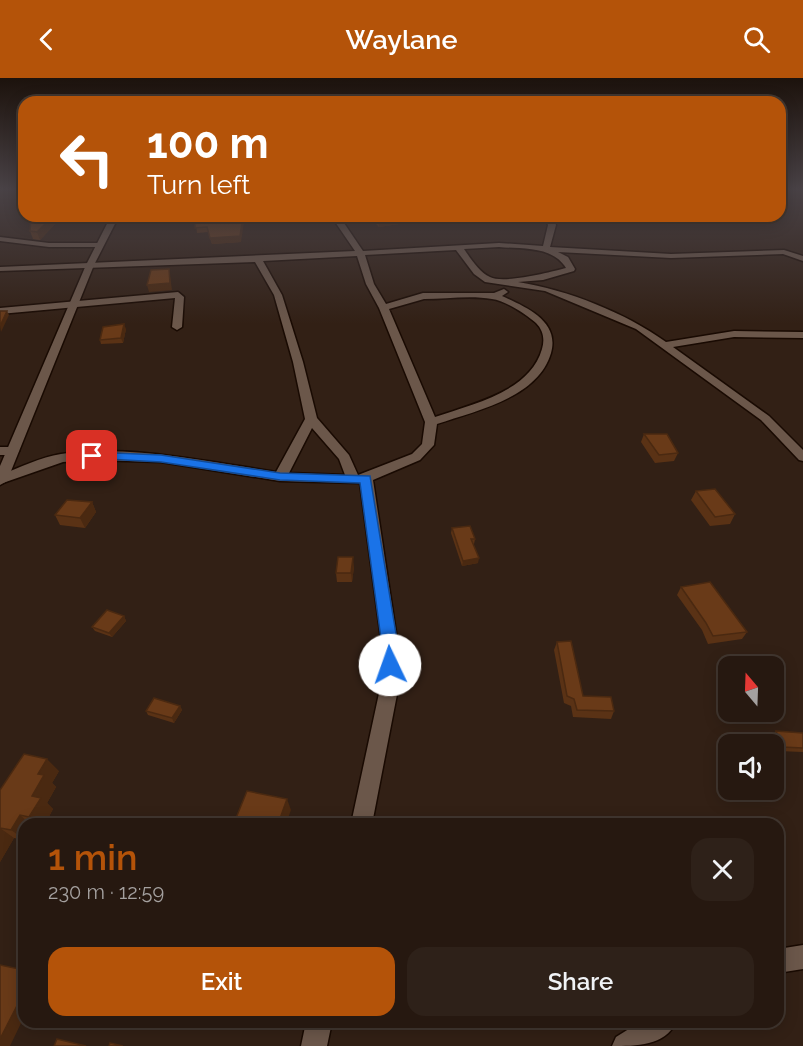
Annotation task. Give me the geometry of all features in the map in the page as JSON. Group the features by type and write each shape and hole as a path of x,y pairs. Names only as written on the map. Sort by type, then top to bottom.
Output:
{"street":[{"path":"0,481 6,451 106,233"},
{"path":"0,481 61,458 92,456 161,458 280,477 359,479 416,457 429,445 431,422 384,308 370,284 360,252 346,233"},
{"path":"546,249 550,233"},
{"path":"0,239 49,245 99,245"},
{"path":"0,269 258,259 500,245 671,256 784,252 803,259"},
{"path":"457,246 482,276 494,282 547,289 639,327 765,418 803,456"},
{"path":"494,282 543,277 571,269 565,259 546,249"},
{"path":"258,259 278,295 298,362 311,419 345,458 359,479 390,646 390,684 362,818"},
{"path":"370,284 389,292 423,296 495,296 520,285"},
{"path":"0,311 178,295 180,297 177,327"},
{"path":"384,308 423,296"},
{"path":"431,422 483,404 517,388 538,370 548,354 549,339 546,329 531,316 495,296"},
{"path":"666,345 734,333 803,335"},
{"path":"280,477 311,419"},
{"path":"784,960 803,957"},
{"path":"314,1046 318,1028"},
{"path":"625,1046 654,1028"}],"building":[{"path":"209,233 240,233 240,236 210,238"},
{"path":"169,269 170,283 147,285 151,270"},
{"path":"0,311 7,311 0,326"},
{"path":"124,324 121,338 100,340 103,327"},
{"path":"644,434 667,434 678,453 659,455"},
{"path":"715,489 735,514 715,517 696,491"},
{"path":"67,500 92,502 80,518 55,515"},
{"path":"470,526 475,539 471,539 479,558 463,561 452,528"},
{"path":"338,557 353,557 351,573 336,573"},
{"path":"710,582 747,632 713,636 681,587"},
{"path":"107,610 124,616 109,633 92,627"},
{"path":"571,641 583,696 611,697 614,711 577,710 574,699 567,696 557,642"},
{"path":"154,698 180,706 172,718 146,711"},
{"path":"776,731 803,733 803,748 784,747 784,734 777,734"},
{"path":"24,754 47,759 38,774 44,775 32,796 41,798 29,817 20,815 11,830 0,828 0,790"},
{"path":"247,791 287,799 280,818 236,818"},
{"path":"0,965 18,969 18,1004 0,1039"},
{"path":"57,1039 86,1046 54,1046"}],"route":[{"path":"92,456 161,458 280,477 353,480 366,478 390,646 390,665"}]}
